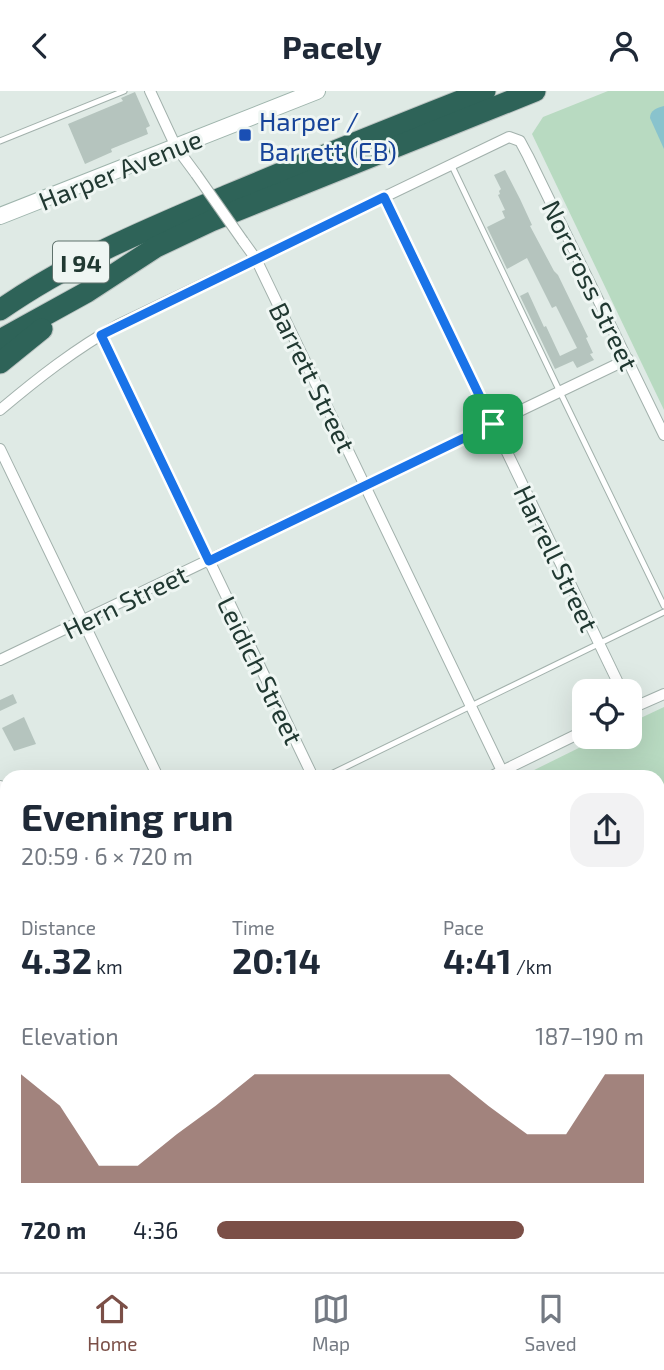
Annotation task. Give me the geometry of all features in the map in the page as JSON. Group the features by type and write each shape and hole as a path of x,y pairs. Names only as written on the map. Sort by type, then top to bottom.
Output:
{"highway":[{"name":"I 94","path":"4,306 68,269 152,227 485,91"},
{"name":"I 94","path":"0,340 87,292 156,247 211,221 535,91"},
{"path":"0,363 87,292"}],"main road":[{"name":"Harper Avenue","path":"0,216 317,91"}],"street":[{"name":"Barrett Street","path":"150,91 176,147 256,259 502,770"},
{"name":"Norcross Street","path":"451,164 506,137 520,141 664,435"},
{"path":"0,410 51,368 101,335 451,164"},
{"name":"Harrell Street","path":"384,197 616,679"},
{"name":"Leidich Street","path":"101,335 310,770"},
{"name":"Hern Street","path":"0,660 628,359"},
{"path":"0,449 155,770"},
{"path":"642,704 664,694"},
{"path":"504,770 572,737"}],"lane":[{"path":"0,141 124,91"},
{"path":"451,164 664,605"},
{"path":"339,770 664,612"}],"green space":[{"path":"608,91 664,91 664,410 532,134 543,117"},
{"path":"664,707 664,770 534,770 577,749 642,749 642,717"}],"water":[{"path":"664,106 664,149 650,115"}],"building":[{"path":"135,92 150,126 146,128 148,134 111,149 112,152 85,164 68,124 123,101 121,98"},
{"path":"505,170 532,225 530,226 558,275 588,337 586,338 593,353 590,354 594,360 577,368 573,361 555,369 520,296 528,292 560,356 577,348 556,306 552,308 527,258 507,269 487,227 505,218 502,211 505,210 498,195 501,189 494,175"},
{"path":"13,694 17,703 0,711 0,700"},
{"path":"24,717 36,744 14,751 2,728"}],"place":[{"name":"Harper / Barrett (EB)","path":"245,135"}],"route":[{"path":"384,197 493,424 209,561 101,335 384,197"}]}
